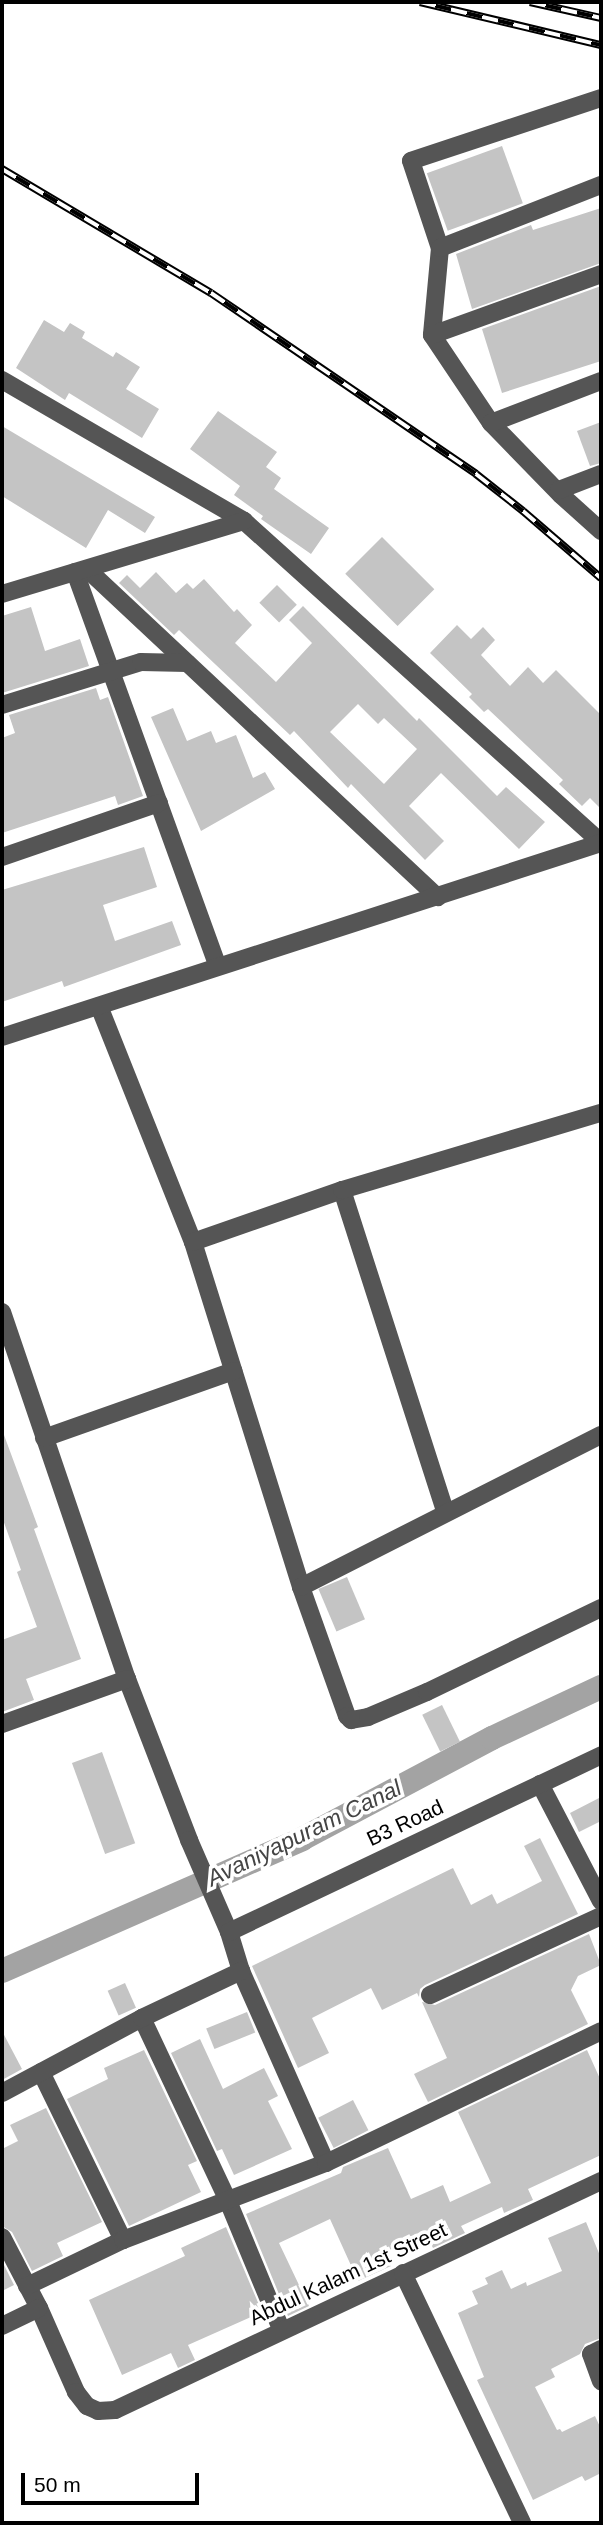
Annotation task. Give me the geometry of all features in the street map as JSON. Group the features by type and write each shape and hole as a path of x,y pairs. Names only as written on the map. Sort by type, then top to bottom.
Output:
{"street":[{"path":"601,97 411,161 440,248 432,335 491,423 561,495 601,531"},
{"path":"440,248 601,185"},
{"path":"432,335 601,274"},
{"path":"2,380 244,521 601,842 2,1037"},
{"path":"491,423 601,381"},
{"path":"559,491 601,474"},
{"path":"2,594 244,521"},
{"path":"82,571 187,663 438,897"},
{"path":"82,571 111,671 218,966"},
{"path":"2,705 141,662 187,663"},
{"path":"2,857 159,803"},
{"path":"99,1006 193,1242 301,1587 339,1700 351,1720 368,1717 427,1692 601,1608"},
{"path":"193,1242 342,1191 601,1113"},
{"path":"342,1191 446,1513"},
{"path":"2,1312 127,1679 189,1840 229,1932 241,1971 327,2162"},
{"path":"44,1438 233,1371"},
{"path":"301,1587 601,1435"},
{"path":"2,1724 127,1679"},
{"name":"B3 Road","path":"229,1932 601,1755"},
{"path":"541,1784 601,1901"},
{"path":"430,1995 601,1916"},
{"path":"2,2093 142,2018 241,1971"},
{"path":"142,2018 228,2201 281,2329"},
{"path":"27,2286 122,2240 327,2162 601,2031"},
{"path":"41,2072 122,2240"},
{"name":"Abdul Kalam 1st Street","path":"39,2308 76,2392 87,2406 98,2411 115,2410 281,2329 601,2181"},
{"path":"2,2237 39,2308 2,2326"},
{"path":"402,2273 522,2523"},
{"path":"601,2349 591,2354 601,2381"}],"building":[{"path":"502,146 523,203 448,231 427,173"},
{"path":"601,208 601,263 472,309 456,254 531,225 533,230"},
{"path":"601,286 601,361 502,393 482,329"},
{"path":"44,320 64,332 70,323 85,332 82,338 113,357 116,352 140,367 126,389 159,409 142,438 69,393 65,400 16,368"},
{"path":"218,411 277,452 266,467 281,478 274,489 329,528 311,554 261,519 263,516 234,495 240,486 190,449"},
{"path":"601,422 601,463 590,466 577,431"},
{"path":"2,426 155,517 145,533 108,510 86,548 2,496"},
{"path":"382,537 434,589 398,626 345,574"},
{"path":"156,572 176,593 187,583 193,589 204,579 234,612 237,609 252,625 235,643 276,682 312,643 289,620 303,606 417,721 419,718 497,796 506,787 545,822 519,849 441,773 409,806 444,841 425,860 351,784 348,788 294,731 290,735 179,630 174,635 119,583 127,575 140,588","holes":["358,704 378,724 384,718 417,749 384,784 330,732"]},
{"path":"277,585 297,605 279,622 259,603"},
{"path":"31,607 45,651 80,639 89,666 2,693 2,616"},
{"path":"457,625 471,639 483,627 495,640 481,655 510,686 528,667 543,683 556,670 601,715 601,809 590,798 582,806 559,784 563,780 488,709 484,712 469,697 472,694 430,653"},
{"path":"96,688 100,700 108,697 143,796 118,805 115,796 2,833 2,738 15,733 9,715"},
{"path":"173,708 187,741 211,731 216,743 236,735 253,778 265,772 275,789 201,831 151,717"},
{"path":"144,847 157,887 103,905 115,941 172,921 181,945 64,987 62,981 2,1002 2,890"},
{"path":"4,1435 38,1527 34,1529 81,1659 26,1679 34,1700 2,1712 2,1640 37,1627 17,1572 21,1570 2,1517"},
{"path":"347,1577 365,1619 336,1631 318,1589"},
{"path":"442,1705 460,1742 440,1751 422,1715"},
{"path":"102,1752 135,1843 105,1854 72,1763"},
{"path":"601,1797 601,1821 579,1832 570,1813"},
{"path":"540,1838 578,1914 425,1985 420,1989 419,1997 417,1993 382,2010 371,1988 312,2018 329,2053 298,2068 252,1966 453,1868 471,1905 492,1894 497,1904 542,1881 524,1846"},
{"path":"589,1934 601,1965 578,1976 571,1990 588,2024 428,2102 414,2074 447,2058 422,2002 435,2005"},
{"path":"125,1983 136,2008 119,2015 108,1991"},
{"path":"247,2012 255,2032 214,2049 206,2028"},
{"path":"2,2031 22,2069 2,2080"},
{"path":"200,2039 223,2089 264,2068 278,2096 268,2101 292,2149 234,2175 222,2149 217,2151 171,2053"},
{"path":"144,2050 197,2161 188,2165 201,2192 129,2226 67,2099 108,2079 104,2068"},
{"path":"587,2050 601,2081 601,2155 528,2189 533,2200 504,2213 502,2207 461,2226 465,2233 433,2248 426,2234 385,2252 391,2266 358,2281 330,2219 279,2243 309,2306 288,2316 246,2214 341,2173 343,2167 388,2148 411,2199 443,2185 450,2202 491,2183 458,2112"},
{"path":"353,2100 368,2130 334,2148 318,2118"},
{"path":"46,2108 102,2222 57,2243 63,2256 32,2271 12,2232 2,2226 2,2149 18,2141 10,2125"},
{"path":"586,2222 601,2258 601,2338 585,2344 580,2354 551,2369 555,2377 535,2387 557,2430 562,2432 595,2416 601,2429 601,2473 585,2481 582,2476 533,2500 477,2380 484,2377 458,2313 478,2304 472,2291 488,2284 485,2278 502,2270 511,2289 526,2282 527,2286 562,2271 548,2238"},
{"path":"226,2227 262,2312 188,2345 195,2360 178,2368 171,2353 122,2375 89,2300 185,2256 181,2248"},
{"path":"2,2261 14,2285 2,2291"}],"waterway":[{"name":"Avaniyapuram Canal","path":"2,1971 302,1839 492,1738 601,1687"}],"railway":[{"path":"420,2 601,45"},
{"path":"530,2 601,18"},
{"path":"2,169 211,293 476,474 601,578"}]}
